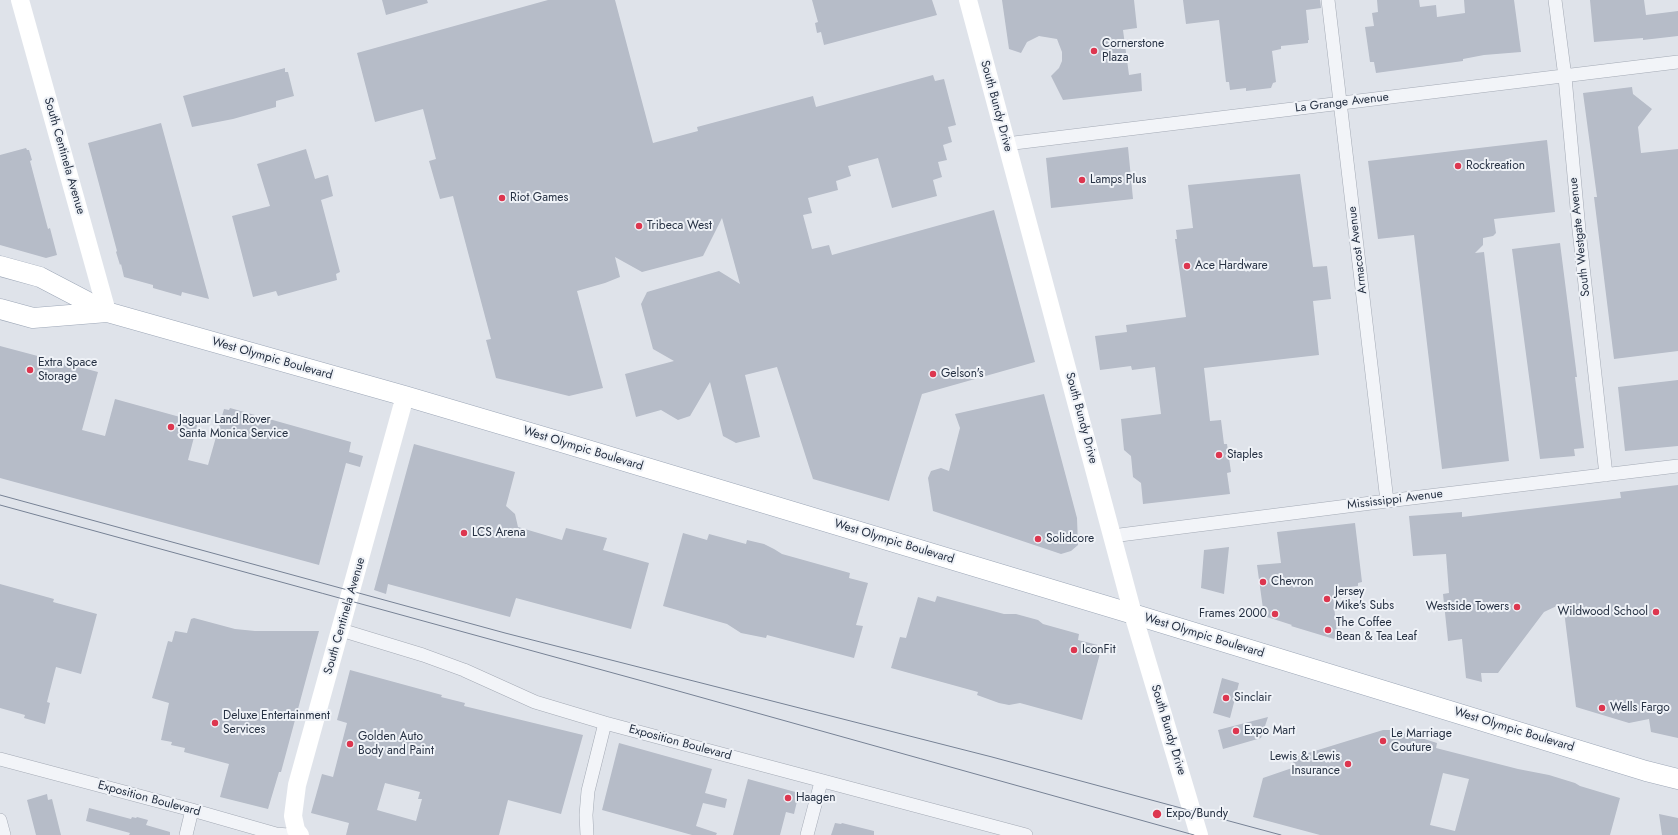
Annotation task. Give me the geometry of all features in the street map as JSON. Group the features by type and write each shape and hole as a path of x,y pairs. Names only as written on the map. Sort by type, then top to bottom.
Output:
{"main road":[{"name":"South Centinela Avenue","path":"20,0 107,312"},
{"name":"South Bundy Drive","path":"968,0 1133,614 1199,835"},
{"path":"0,266 40,277 107,312"},
{"path":"0,309 33,318 107,312"},
{"name":"West Olympic Boulevard","path":"107,312 405,396 1678,779"},
{"name":"South Centinela Avenue","path":"298,832 293,816 297,785 405,396"}],"street":[{"name":"Armacost Avenue","path":"1328,0 1387,500"},
{"name":"South Westgate Avenue","path":"1555,0 1565,77 1579,230 1606,475"},
{"name":"La Grange Avenue","path":"1006,144 1565,77 1678,62"},
{"name":"Mississippi Avenue","path":"1112,536 1387,500 1678,466"},
{"name":"Exposition Boulevard","path":"341,630 423,655 464,670 535,702 605,723 821,782 1026,835"},
{"path":"587,835 586,815 588,792 605,723"},
{"name":"Exposition Boulevard","path":"0,759 276,834 288,835 298,832"},
{"path":"807,835 821,782"},
{"path":"186,835 192,810"},
{"path":"0,820 4,835"}],"building":[{"path":"382,0 427,0 428,3 386,15"},
{"path":"548,0 615,0 653,143 698,131 697,127 813,96 816,107 933,75 935,81 944,79 956,125 948,127 952,142 943,145 947,160 938,162 942,177 933,180 937,196 892,208 878,158 848,166 851,176 836,181 838,190 808,198 812,213 803,215 812,249 829,245 832,255 994,210 1035,362 922,394 889,501 813,479 777,367 745,375 760,437 736,443 723,436 710,382 690,416 678,420 661,410 636,417 625,374 674,361 653,349 641,304 647,292 719,271 740,284 722,218 703,256 642,272 615,257 620,277 577,291 603,388 569,396 496,378 486,340 491,339 453,196 440,199 429,161 436,159 423,109 375,122 357,53"},
{"path":"812,0 932,0 937,15 824,45 821,32 817,33 815,23 818,22"},
{"name":"Cornerstone Plaza","path":"1002,0 1134,0 1137,28 1123,30 1129,75 1141,73 1142,91 1063,100 1051,76 1059,68 1062,61 1062,52 1057,39 1039,36 1027,42 1021,53 1009,49"},
{"path":"1183,0 1320,0 1321,8 1306,10 1308,43 1281,46 1281,49 1272,51 1276,82 1273,83 1271,88 1246,91 1246,88 1230,90 1229,82 1226,82 1219,20 1186,24"},
{"path":"1377,0 1419,0 1420,7 1436,5 1437,17 1465,13 1464,0 1514,0 1521,52 1484,55 1463,59 1463,61 1376,73 1374,62 1370,62 1365,27 1374,26 1372,13 1378,12"},
{"path":"1590,0 1644,0 1646,15 1678,11 1678,36 1643,40 1643,38 1594,42"},
{"path":"285,68 285,72 288,72 294,96 276,101 276,107 233,119 192,127 183,96"},
{"path":"1632,87 1633,94 1652,109 1638,127 1641,153 1678,149 1678,351 1614,359 1594,197 1597,197 1583,93"},
{"path":"161,123 209,299 182,292 181,296 153,288 153,285 124,277 116,252 117,251 88,143"},
{"path":"1547,140 1555,212 1494,219 1496,233 1493,236 1483,238 1483,245 1475,253 1484,252 1509,461 1442,469 1414,235 1378,239 1368,161"},
{"path":"1128,147 1133,199 1051,208 1046,158"},
{"path":"26,148 29,150 32,160 30,161 48,229 50,228 57,255 46,258 0,245 0,155"},
{"path":"306,149 315,179 328,175 333,196 321,200 340,272 336,274 337,280 278,296 276,291 253,297 232,216 270,206 257,164"},
{"path":"1300,174 1313,267 1327,266 1331,299 1313,301 1319,355 1204,368 1210,421 1221,420 1224,444 1227,444 1231,472 1227,473 1230,494 1143,504 1141,483 1133,477 1131,456 1124,450 1121,419 1161,414 1155,367 1132,370 1131,366 1100,370 1095,336 1127,332 1126,325 1186,317 1175,239 1177,239 1176,230 1193,228 1188,185"},
{"path":"1560,243 1577,377 1575,377 1584,448 1574,449 1575,456 1540,459 1512,249"},
{"path":"0,346 98,372 82,430 105,436 115,399 198,422 188,460 208,465 224,409 229,410 230,408 351,442 349,452 363,456 360,467 346,463 319,565 0,478"},
{"path":"1678,380 1678,446 1625,451 1618,387"},
{"path":"1044,394 1077,518 1078,545 1071,551 1061,554 933,511 928,478 931,471 941,468 949,471 960,428 955,414"},
{"name":"LCS Arena","path":"414,444 515,472 506,506 515,514 518,527 562,540 566,528 607,538 603,550 649,563 631,629 516,598 510,617 388,584 386,594 374,590"},
{"path":"1678,485 1678,738 1651,732 1649,719 1629,723 1576,707 1563,603 1544,612 1498,673 1481,673 1482,682 1466,678 1462,639 1448,641 1443,594 1449,593 1446,554 1413,556 1409,516 1462,512 1462,517 1621,498 1620,492"},
{"path":"1355,523 1362,582 1358,583 1358,586 1340,588 1333,597 1337,633 1334,639 1264,616 1257,565 1281,563 1277,532"},
{"path":"683,533 707,540 709,534 746,544 747,540 764,544 782,554 850,573 849,578 868,583 856,625 863,626 854,658 767,635 766,638 741,633 727,624 663,606"},
{"path":"1229,547 1224,594 1201,588 1204,550"},
{"path":"0,584 54,599 53,602 97,614 81,674 56,667 47,702 50,703 45,724 24,718 25,715 0,708"},
{"path":"937,596 1004,614 1016,614 1038,620 1043,624 1079,634 1078,640 1102,646 1082,720 1020,703 1009,705 999,703 977,695 978,692 891,668 900,637 906,638 918,597 935,602"},
{"path":"194,618 235,629 255,631 319,631 281,772 279,772 268,809 220,797 229,764 184,752 185,748 171,745 172,742 161,740 169,703 152,698 168,641 172,642 175,631 187,633 191,619"},
{"path":"350,670 442,695 441,697 465,703 464,706 583,735 561,814 508,800 499,835 346,835 349,823 311,813 322,774 333,777 347,723 337,720","holes":["385,783 420,792 418,799 422,799 416,821 377,810"]},
{"name":"Sinclair","path":"1222,678 1239,683 1230,718 1213,713"},
{"path":"1268,717 1261,738 1223,749 1218,730"},
{"path":"1383,730 1393,730 1437,743 1436,748 1518,769 1549,775 1620,798 1610,835 1320,835 1253,817 1263,778 1295,767 1292,758","holes":["1443,773 1469,779 1455,831 1430,825"]},
{"path":"619,743 712,769 705,793 727,799 725,808 703,803 696,826 717,833 716,835 692,835 602,810"},
{"path":"748,779 799,793 794,814 786,812 780,835 733,835"},
{"path":"47,794 48,800 52,799 61,835 36,835 27,800"},
{"path":"89,808 131,819 132,817 137,817 148,820 146,825 170,832 170,835 129,835 130,833 86,821"},
{"path":"1659,814 1678,818 1678,835 1662,835"},
{"path":"835,823 842,823 874,831 874,835 831,835"}],"tram line":[{"path":"0,495 505,633 992,757 1281,835"},
{"path":"0,505 646,682 1194,835"}],"place":[{"name":"Cornerstone Plaza","path":"1094,51"},
{"name":"Rockreation","path":"1458,166"},
{"name":"Lamps Plus","path":"1082,180"},
{"name":"Riot Games","path":"502,198"},
{"name":"Tribeca West","path":"639,226"},
{"name":"Ace Hardware","path":"1187,266"},
{"name":"Extra Space Storage","path":"30,370"},
{"name":"Gelson's","path":"933,374"},
{"name":"Jaguar Land Rover Santa Monica Service","path":"171,427"},
{"name":"Staples","path":"1219,455"},
{"name":"LCS Arena","path":"464,533"},
{"name":"Solidcore","path":"1038,539"},
{"name":"Chevron","path":"1263,582"},
{"name":"Jersey Mike's Subs","path":"1327,599"},
{"name":"Westside Towers","path":"1517,607"},
{"name":"Wildwood School","path":"1656,612"},
{"name":"Frames 2000","path":"1275,614"},
{"name":"The Coffee Bean & Tea Leaf","path":"1328,630"},
{"name":"IconFit","path":"1074,650"},
{"name":"Sinclair","path":"1226,698"},
{"name":"Wells Fargo","path":"1602,708"},
{"name":"Deluxe Entertainment Services","path":"215,723"},
{"name":"Expo Mart","path":"1236,731"},
{"name":"Le Marriage Couture","path":"1383,741"},
{"name":"Golden Auto Body and Paint","path":"350,744"},
{"name":"Lewis & Lewis Insurance","path":"1348,764"},
{"name":"Haagen","path":"788,798"},
{"name":"Expo/Bundy","path":"1157,814"}]}
